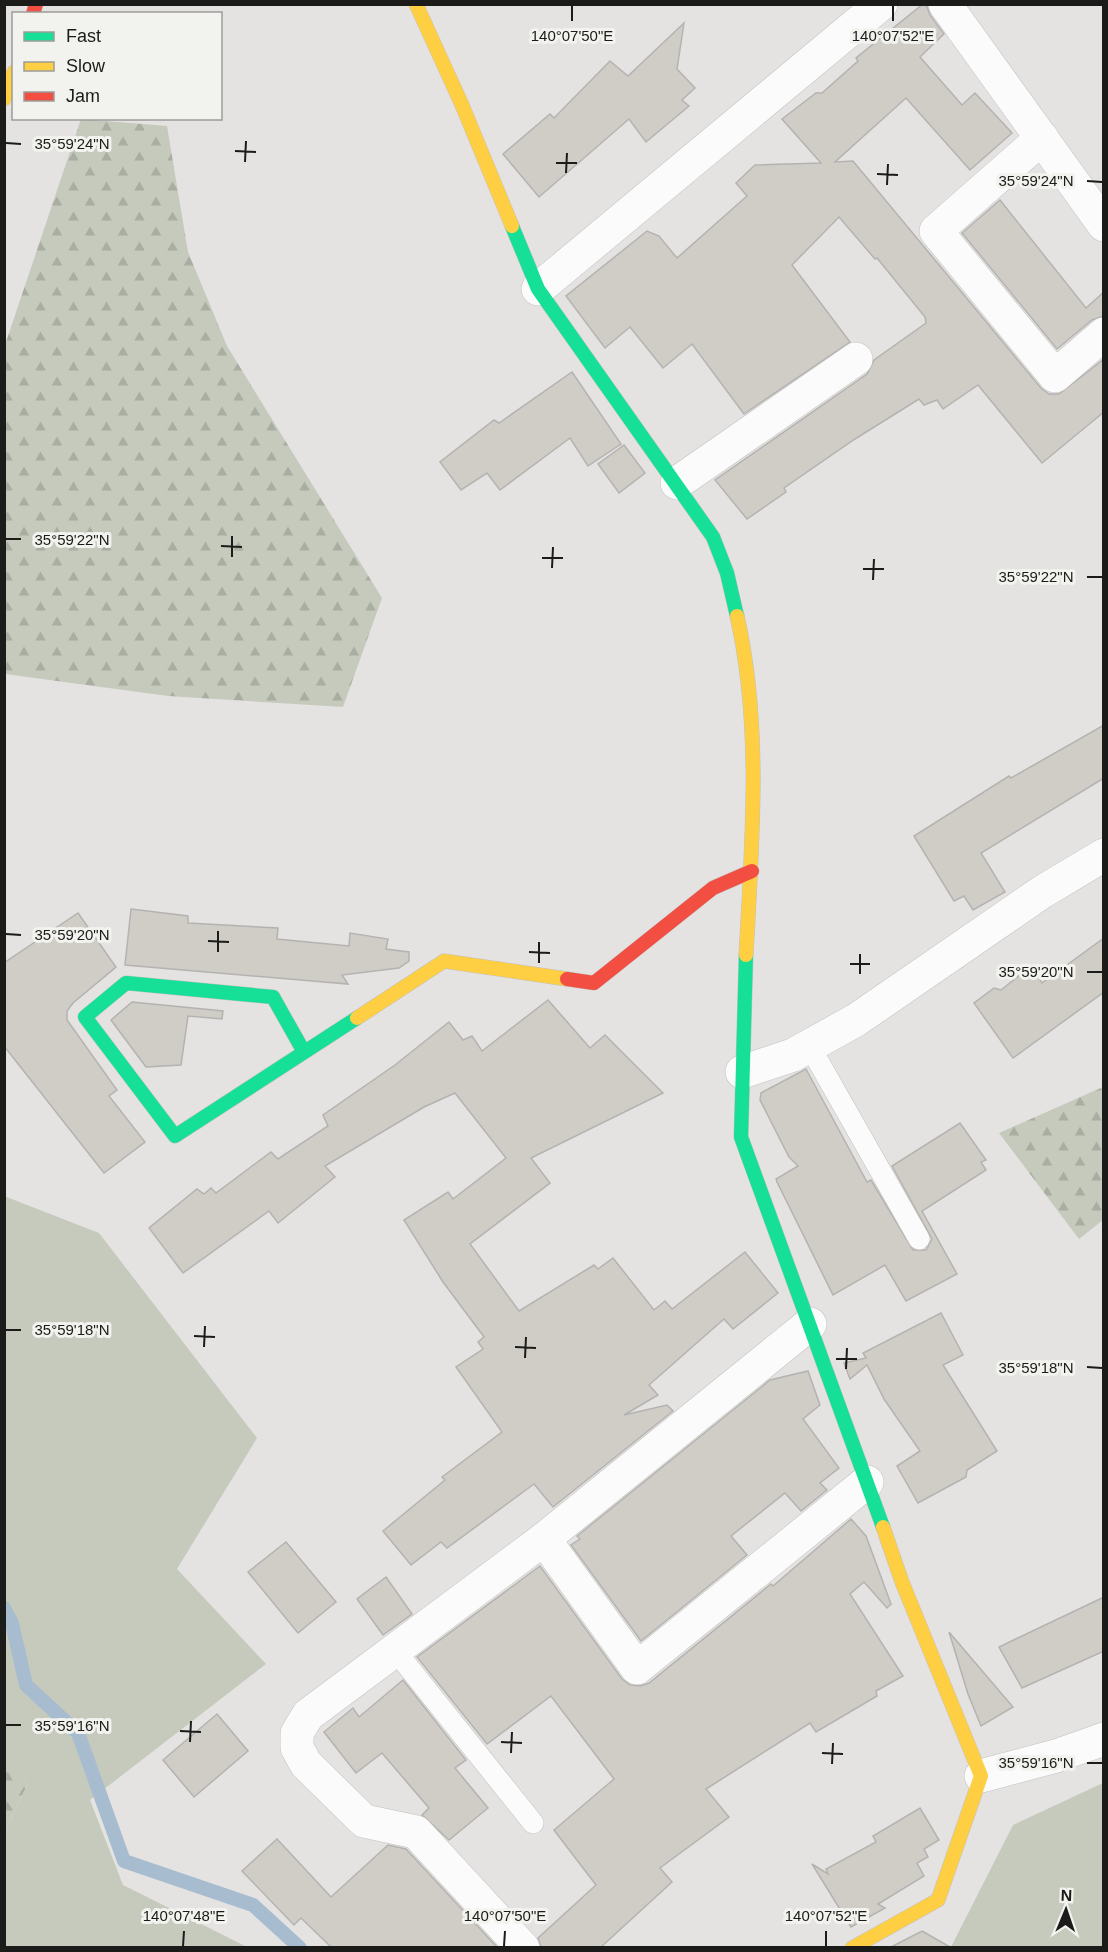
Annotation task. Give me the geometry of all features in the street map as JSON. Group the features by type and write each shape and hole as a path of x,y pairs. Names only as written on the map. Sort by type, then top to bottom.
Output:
{"street":[{"path":"416,4 462,105 538,289 713,537 727,573 745,652 754,797 741,1137 902,1582 981,1776 938,1900 852,1947"},
{"path":"945,4 1104,225"},
{"path":"538,289 862,10"},
{"path":"4,99 12,77"},
{"path":"1042,138 936,231 1055,376 1104,334"},
{"path":"677,483 856,359"},
{"path":"742,1072 793,1055 856,1020 1042,892 1104,855"},
{"path":"304,1052 273,997 126,983 85,1017 176,1136 444,962 594,983 713,888 752,871"},
{"path":"523,1947 416,1832 364,1821 306,1764 297,1749 297,1733 308,1715 544,1539 810,1324"},
{"path":"544,1539 637,1668 867,1482"},
{"path":"981,1776 1056,1756 1104,1739"}],"lane":[{"path":"809,1045 919,1239"},
{"path":"394,1649 533,1823"}],"green space":[{"path":"81,120 167,126 188,252 227,346 382,598 343,707 168,696 5,674 5,345"},
{"path":"1103,1087 1103,1220 1079,1239 999,1133"},
{"path":"4,1196 99,1233 257,1438 177,1569 266,1664 90,1800 123,1885 247,1947 5,1947 5,1832 28,1783 4,1756"},
{"path":"5,1756 28,1783 5,1832"},
{"path":"1103,1783 1103,1947 951,1947 1013,1825"}],"building":[{"path":"923,4 926,4 930,15 944,34 920,57 962,105 975,93 1012,133 970,170 906,98 835,162 853,161 1041,388 1049,394 1059,394 1104,359 1104,412 1042,463 978,385 943,409 937,400 924,405 919,399 855,439 784,488 786,492 747,519 715,480 867,374 874,360 926,323 925,317 877,258 875,259 839,217 792,265 850,342 744,414 692,344 663,368 630,327 605,348 566,296 647,231 659,236 677,258 747,196 736,183 755,165 821,163 782,119 816,93 822,93 858,61 856,58"},
{"path":"684,23 677,69 695,88 682,100 689,106 646,142 629,119 539,197 503,154 550,114 554,118 610,61 628,76"},
{"path":"1000,200 1086,308 1104,292 1104,316 1092,320 1057,349 962,233"},
{"path":"572,372 621,444 588,466 570,438 500,490 487,473 461,490 440,462 494,420 499,423"},
{"path":"624,445 645,473 619,493 598,464"},
{"path":"1104,725 1104,778 981,853 1005,892 973,910 964,896 954,901 914,836 1009,776 1011,778"},
{"path":"131,909 188,916 188,923 278,928 277,939 349,946 350,933 388,939 386,949 409,952 409,961 399,968 342,975 348,984 125,965"},
{"path":"78,913 116,967 73,1003 67,1011 67,1020 117,1090 109,1096 145,1142 104,1173 4,1046 4,963"},
{"path":"1104,938 1104,992 1013,1058 974,1003 994,988 1001,990 1031,966 1042,983"},
{"path":"548,1000 590,1048 605,1035 663,1093 531,1158 550,1183 470,1244 519,1311 594,1265 598,1269 613,1258 654,1310 665,1301 672,1309 745,1252 778,1293 733,1329 724,1319 649,1385 658,1395 624,1415 667,1405 673,1411 553,1507 534,1484 447,1548 441,1542 411,1565 383,1531 445,1480 442,1477 502,1432 456,1367 483,1349 478,1342 484,1337 443,1282 404,1220 448,1192 453,1199 506,1158 455,1093 424,1107 325,1166 335,1177 278,1223 269,1211 183,1273 149,1228 197,1189 204,1194 211,1188 216,1193 271,1152 278,1159 328,1126 323,1115 395,1065 449,1022 463,1040 472,1036 482,1051"},
{"path":"132,1002 223,1011 222,1019 188,1016 181,1065 146,1067 111,1020"},
{"path":"806,1069 867,1182 871,1180 913,1250 926,1250 932,1239 892,1166 960,1123 986,1160 981,1162 986,1170 922,1211 957,1274 906,1301 885,1265 833,1295 777,1182 776,1179 798,1166 789,1157 760,1100 761,1093"},
{"path":"941,1313 963,1355 943,1365 997,1451 967,1470 966,1477 918,1503 897,1466 920,1451 884,1399 867,1365 850,1379 844,1363 866,1358 863,1353"},
{"path":"808,1371 820,1405 803,1419 839,1468 820,1483 827,1490 801,1511 785,1493 731,1536 747,1555 641,1641 571,1545 580,1539 577,1536 770,1380"},
{"path":"851,1519 866,1536 891,1604 887,1608 864,1582 850,1594 903,1676 876,1691 877,1696 816,1732 810,1723 706,1789 729,1817 660,1868 672,1882 601,1947 541,1947 538,1938 596,1885 554,1830 614,1779 551,1696 487,1744 417,1657 540,1566 622,1679 630,1685 640,1686 649,1683 771,1584 773,1586"},
{"path":"286,1542 336,1602 298,1633 248,1572"},
{"path":"386,1577 412,1614 383,1635 357,1599"},
{"path":"1104,1597 1104,1651 1022,1688 999,1647"},
{"path":"949,1632 1013,1707 981,1726 968,1694"},
{"path":"403,1680 466,1760 455,1768 488,1808 449,1840 422,1815 429,1808 382,1753 356,1773 324,1732 353,1708 359,1717"},
{"path":"217,1714 248,1751 194,1797 163,1760"},
{"path":"920,1808 939,1840 924,1849 928,1857 917,1863 924,1876 878,1904 885,1908 851,1927 812,1864 828,1874 826,1869 876,1842 873,1836"},
{"path":"277,1839 331,1897 388,1845 406,1849 497,1947 331,1947 301,1918 294,1925 242,1871"},
{"path":"922,1931 950,1947 891,1947"}],"waterway":[{"path":"4,1608 12,1623 26,1685 78,1733 124,1861 253,1905 300,1948"}],"traffic: fast":[{"path":"512,226 538,289 713,537 727,573 737,616"},
{"path":"746,955 741,1137 883,1527"},
{"path":"304,1052 273,997 126,983 85,1017 175,1136 357,1018"}],"traffic: slow":[{"path":"416,4 462,105 512,226"},
{"path":"4,99 12,77"},
{"path":"737,616 745,658 752,742 752,828 746,955"},
{"path":"357,1018 444,961 567,979"},
{"path":"852,1948 938,1900 981,1776 902,1582 883,1527"}],"traffic: jam":[{"path":"34,12 36,4"},
{"path":"567,979 594,983 713,888 752,871"}]}
